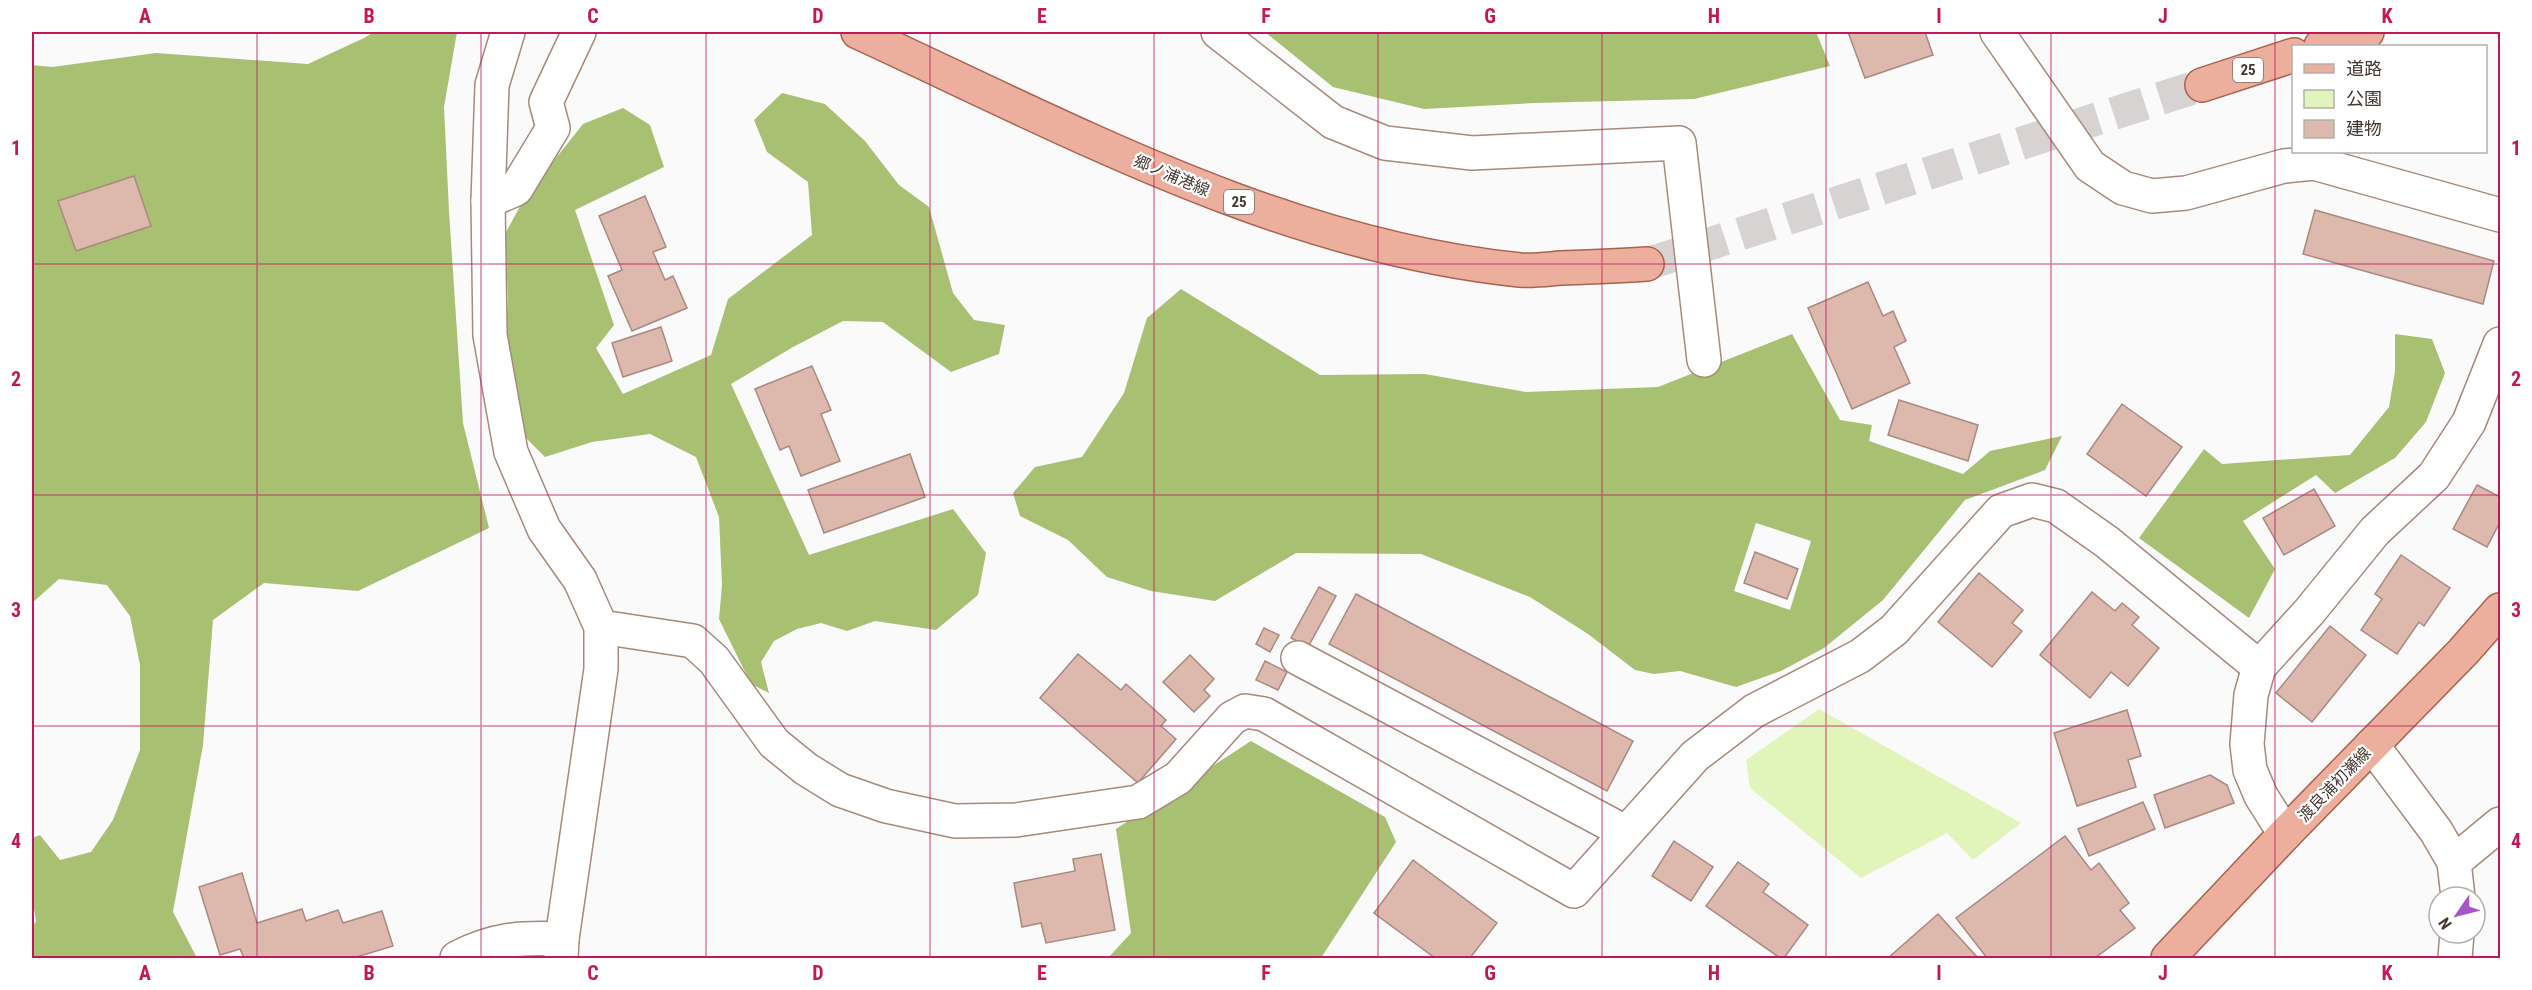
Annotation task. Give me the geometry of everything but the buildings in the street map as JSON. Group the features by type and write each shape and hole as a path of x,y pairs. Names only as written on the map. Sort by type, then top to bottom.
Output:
{"main road":[{"name":"郷ノ浦港線","path":"858,32 1164,173 1274,216 1344,237 1416,253 1522,270 1647,264"},
{"path":"2324,45 2367,32"},
{"name":"25","path":"2202,85 2292,56"},
{"name":"渡良浦初瀬線","path":"2168,958 2500,610"}],"street":[{"path":"457,958 477,948 521,937 561,949 601,669 601,627 580,580 544,529 511,452 490,336 488,201 492,85 508,32"},
{"path":"488,201 516,189 553,128 546,102 579,32"},
{"path":"1218,32 1333,122 1385,143 1472,153 1679,143 1704,360"},
{"path":"1997,32 2090,166 2123,188 2152,196 2186,193 2284,166 2313,163 2500,215"},
{"path":"2285,834 2261,796 2250,770 2247,744 2251,695 2259,667 2309,612 2375,531 2434,476 2469,422 2500,344"},
{"path":"601,627 693,641 714,660 774,743 806,769 840,790 877,803 955,821 1016,820 1138,802 1178,778 1232,718 1245,711 1264,714 1574,891 1695,756 1754,711 1860,656 1894,630 2001,512 2032,500 2056,506 2107,542 2259,667"},
{"path":"1298,658 1625,832"},
{"path":"2372,745 2436,831 2454,862 2457,885"},
{"path":"2454,862 2500,824"}],"green space":[{"path":"374,32 457,32 444,107 449,211 463,423 489,528 358,591 264,583 213,620 203,745 173,912 197,958 32,958 32,928 36,921 32,897 32,838 40,835 60,860 91,852 113,820 140,750 140,665 130,616 107,585 59,579 32,603 32,65 52,67 156,53 308,64"},
{"path":"1265,32 1816,32 1830,66 1694,99 1535,103 1424,109 1333,87"},
{"path":"782,93 825,104 865,141 899,185 929,207 953,293 974,320 1005,325 999,354 951,372 883,322 843,321 793,347 731,384 809,555 953,509 986,553 978,595 936,630 875,621 847,631 821,623 797,629 774,641 761,662 769,693 751,684 719,619 722,585 719,517 696,457 650,434 592,442 545,457 523,435 504,363 508,300 505,234 525,197 583,124 623,108 650,125 664,167 575,210 614,325 596,348 623,394 711,355 728,299 812,235 808,182 767,152 754,120"},
{"path":"1181,289 1320,375 1425,374 1526,392 1658,387 1792,334 1840,420 1872,425 1869,441 1963,474 1990,451 2062,436 2045,470 1965,500 1883,600 1824,648 1781,671 1736,687 1680,671 1654,674 1635,670 1588,634 1530,597 1421,554 1296,553 1215,601 1151,591 1107,577 1068,540 1020,516 1013,493 1035,467 1082,457 1124,393 1147,318","holes":["1756,523 1811,541 1790,610 1734,591"]},
{"path":"2395,334 2432,339 2445,373 2426,422 2395,458 2335,493 2316,475 2243,521 2275,569 2249,618 2139,538 2204,449 2222,464 2350,455 2389,407 2395,371"},
{"path":"1819,709 2021,823 1973,860 1947,833 1861,878 1750,788 1746,760"},
{"path":"1251,741 1385,817 1396,842 1321,958 1108,958 1131,933 1116,829"}],"tunnel":[{"path":"1647,264 2202,85"}]}
